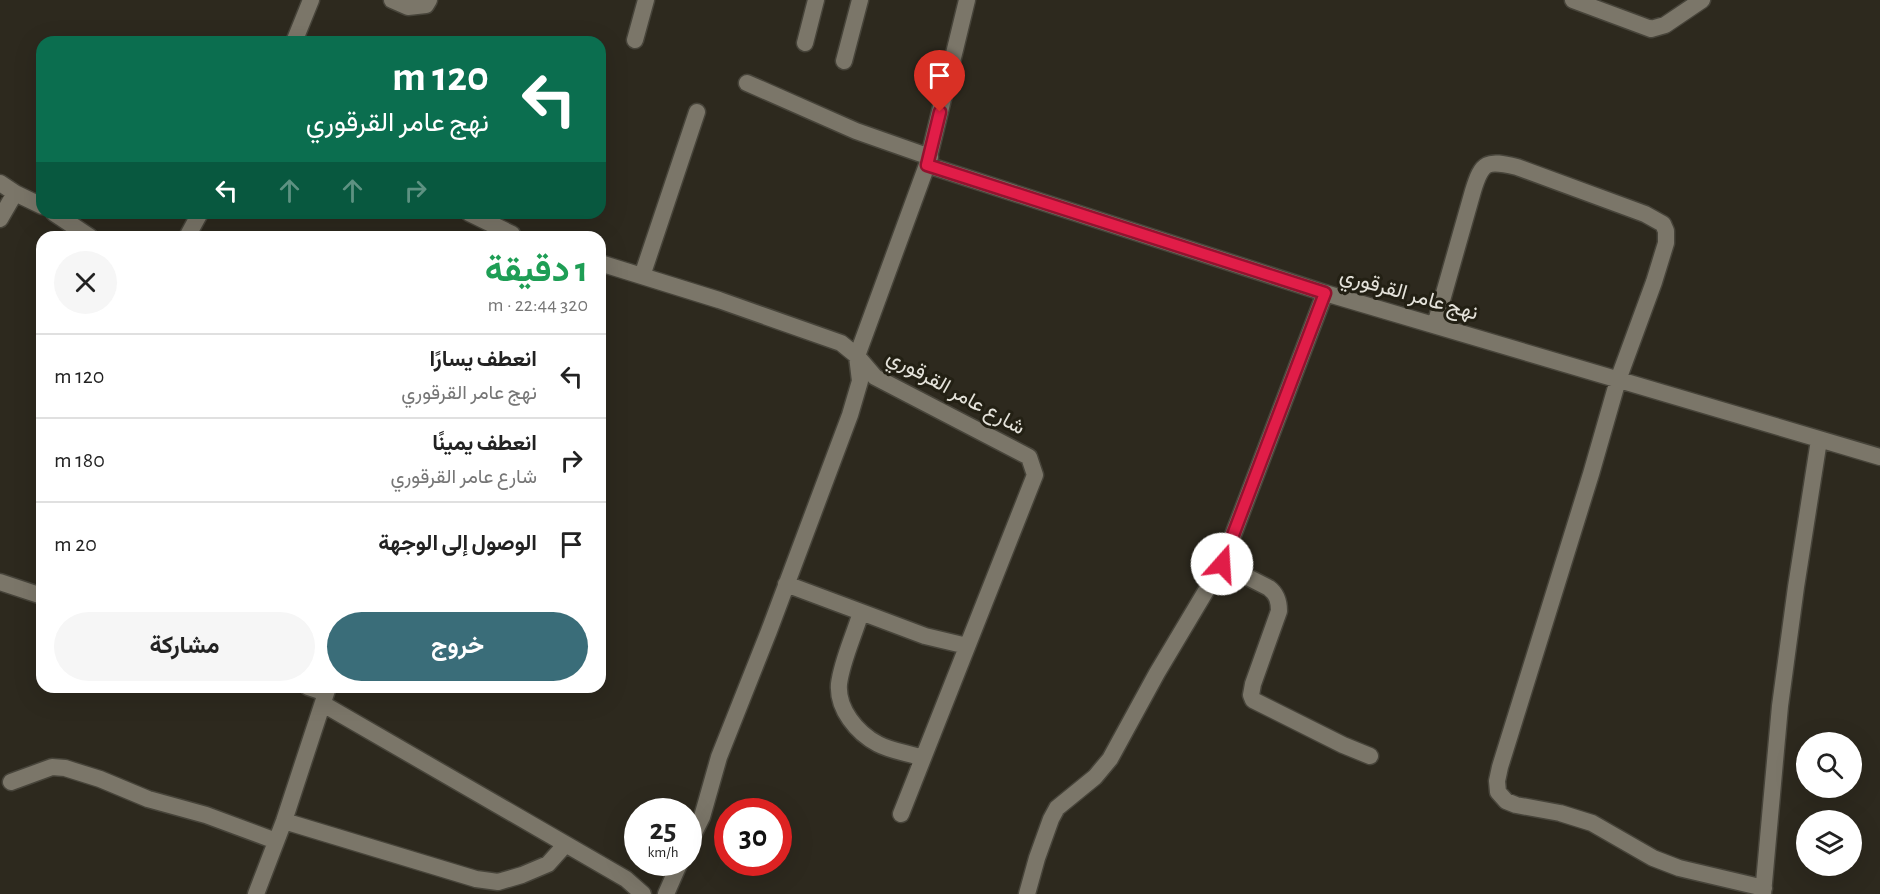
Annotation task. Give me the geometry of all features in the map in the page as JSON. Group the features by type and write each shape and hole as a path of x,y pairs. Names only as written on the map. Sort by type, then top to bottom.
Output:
{"street":[{"path":"296,36 311,0"},
{"path":"392,0 408,7 426,5 429,0"},
{"path":"635,40 646,0"},
{"path":"805,43 816,0"},
{"path":"844,61 860,0"},
{"name":"شارع عامر القرقوري","path":"901,814 1035,475 1029,457 875,377 856,356 928,161 967,0"},
{"path":"1574,0 1651,29 1665,25 1702,0"},
{"name":"نهج عامر القرقوري","path":"747,83 928,161 1325,293 1880,458"},
{"path":"642,276 697,112"},
{"path":"1435,325 1479,172 1486,164 1496,162 1517,166 1645,214 1663,224 1666,231 1666,243 1618,380 1500,767 1497,781 1498,792 1506,801 1516,805 1560,813 1592,823 1653,858 1679,868 1763,891 1782,695 1819,440"},
{"path":"0,183 36,203"},
{"path":"0,219 15,193"},
{"path":"63,219 81,231"},
{"path":"481,219 504,231"},
{"path":"606,265 719,300 841,343 856,356 860,381 850,415 719,757 702,817"},
{"path":"1027,894 1037,858 1057,808 1095,777 1110,759 1157,673 1222,564 1325,293"},
{"path":"1222,564 1269,588 1274,592 1279,603 1279,611 1253,684 1251,695 1253,700 1370,756"},
{"path":"0,582 36,594"},
{"path":"786,584 925,636 967,646"},
{"path":"861,612 839,686 840,702 861,732 878,744 923,758"},
{"path":"256,894 284,820 326,694 565,845 626,879 643,894"},
{"path":"11,782 52,767 65,768 100,779 148,799 206,816 276,841"},
{"path":"284,820 476,879 498,882 548,864 565,845"},
{"path":"666,894 674,876"},
{"path":"618,894 626,879"}],"route":[{"path":"940,112 927,165 1325,293 1222,564"}]}
